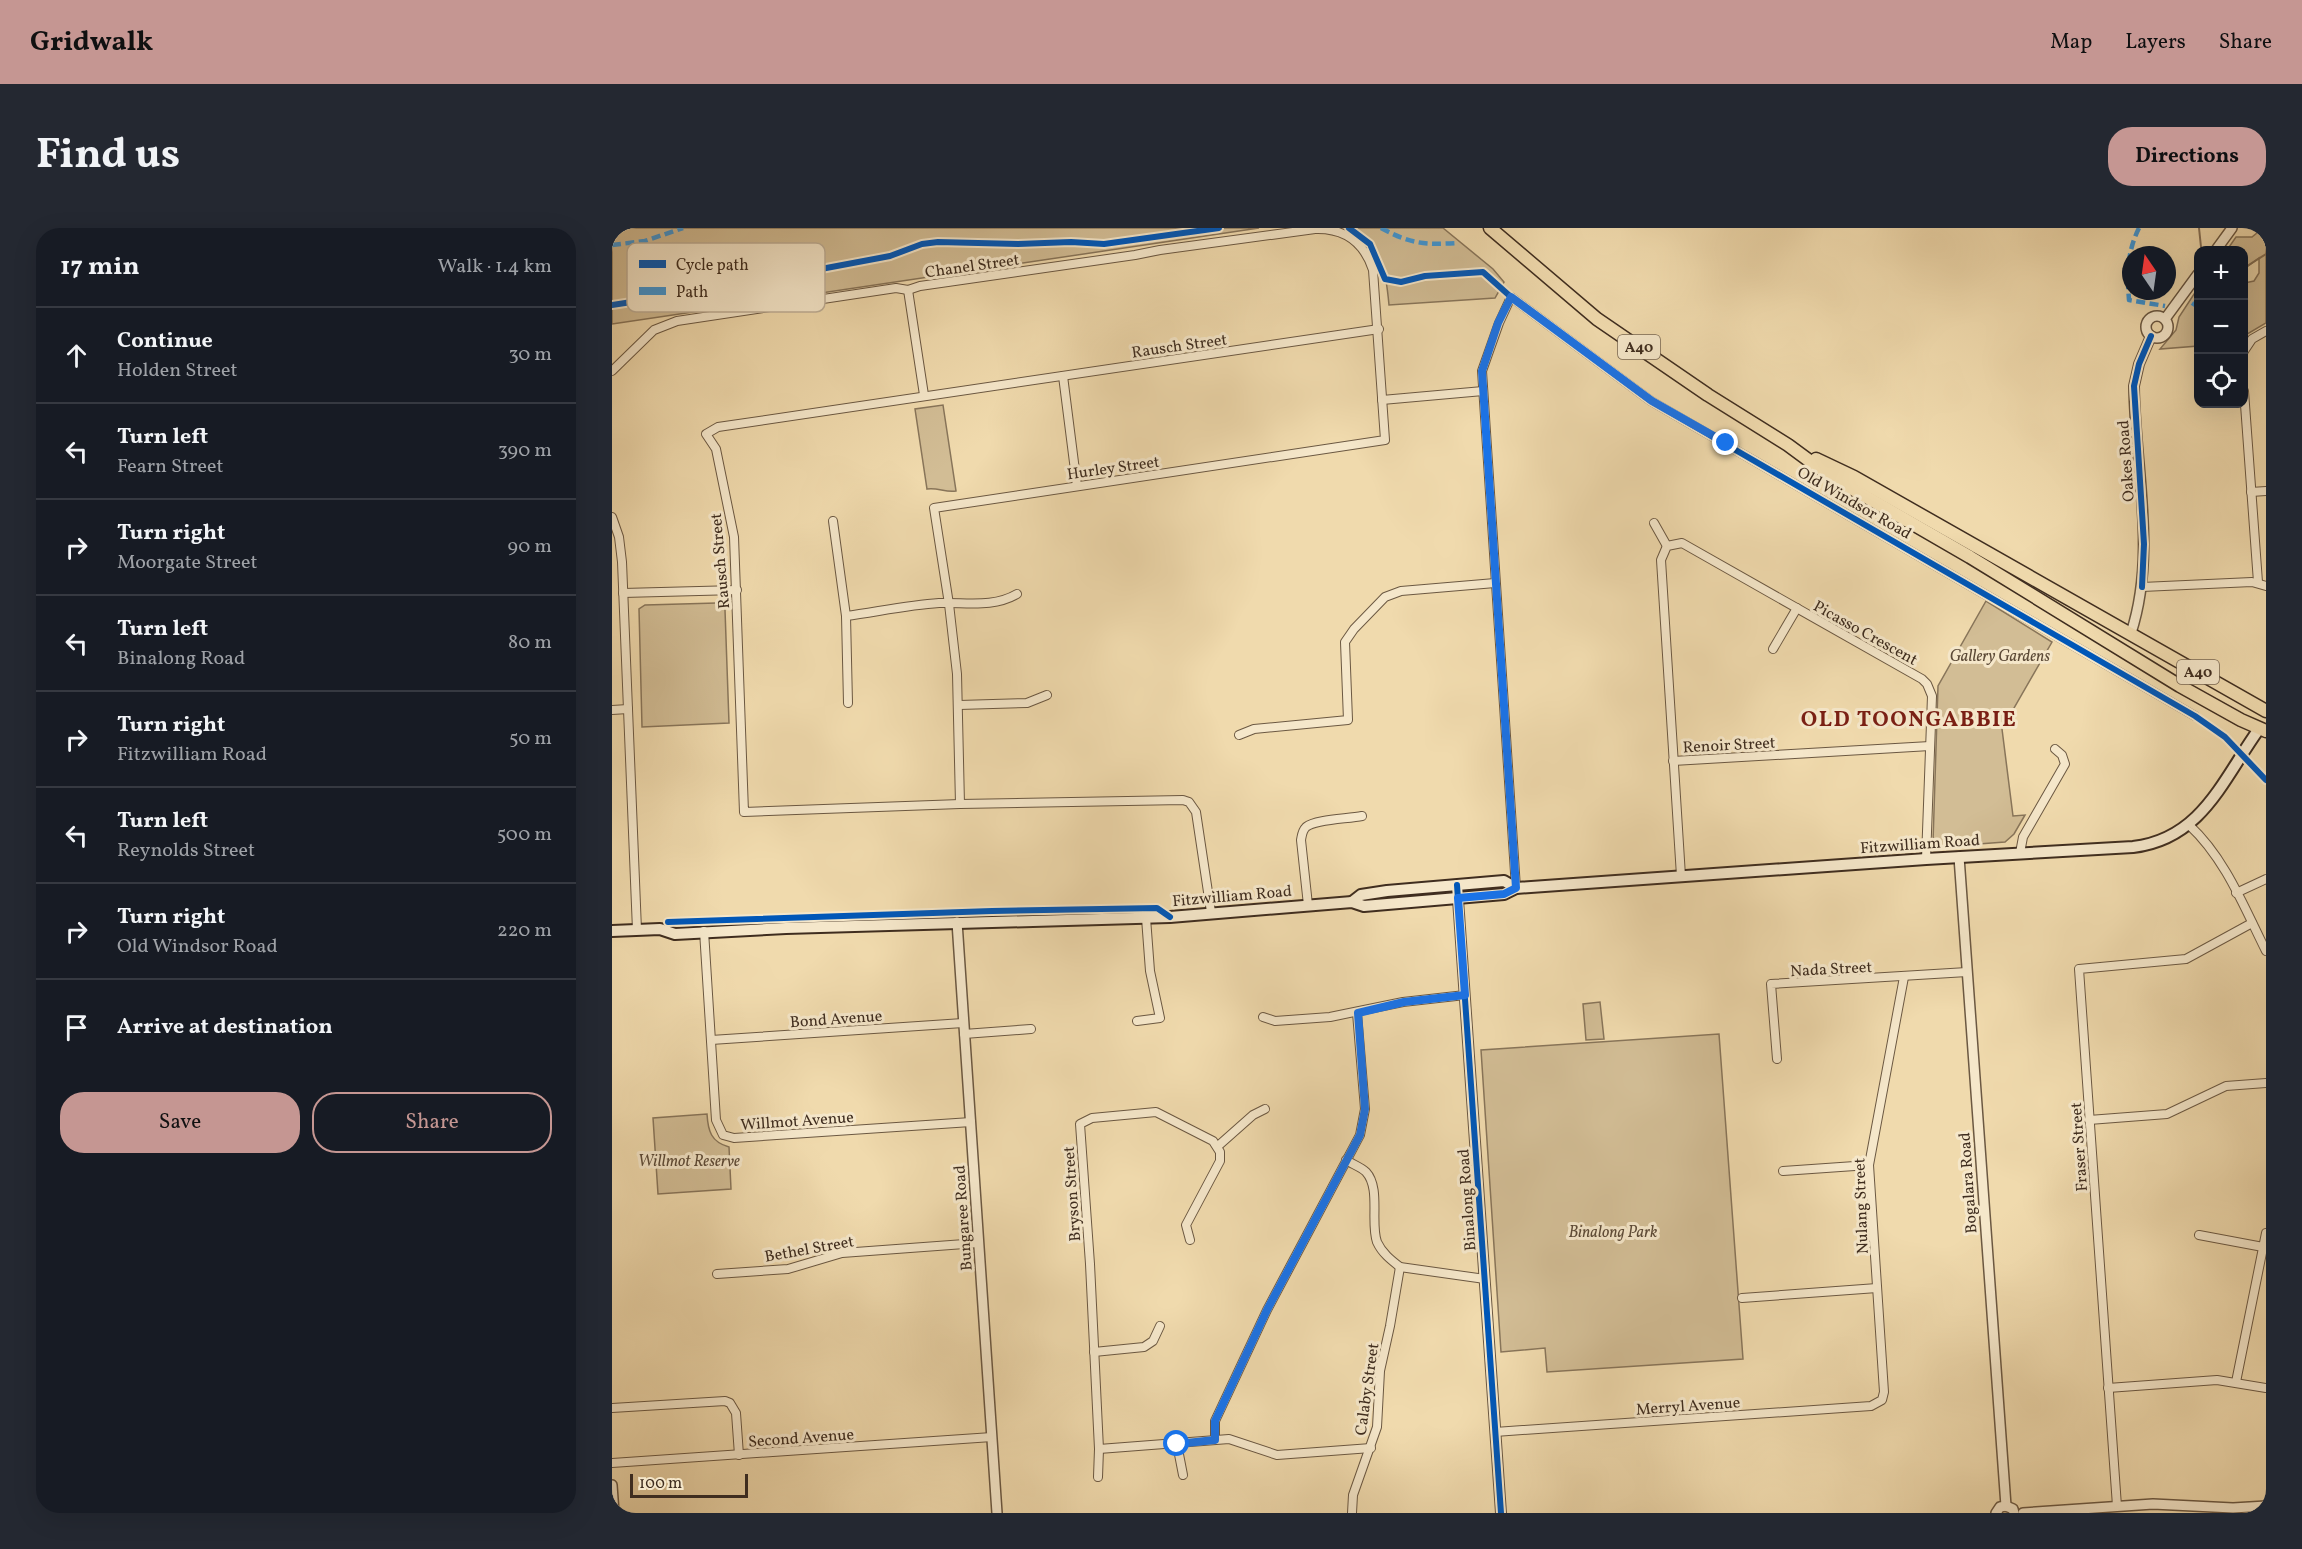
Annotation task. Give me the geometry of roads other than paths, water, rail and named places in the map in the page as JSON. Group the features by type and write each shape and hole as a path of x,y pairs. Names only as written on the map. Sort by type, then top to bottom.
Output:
{"highway":[{"name":"Old Windsor Road","path":"1494,232 1598,319 1708,395 1788,445 1830,476 1980,563 2105,639 2122,652 2219,709 2264,726"},
{"name":"Old Windsor Road","path":"1788,445 1854,477 2266,711"},
{"name":"Oakes Road","path":"2122,652 2131,633"}],"main road":[{"name":"Fitzwilliam Road","path":"612,931 660,929 675,934 957,922 1146,918 1353,902 1364,906 1504,894 1516,888 2142,846 2165,839 2189,825 2215,795 2264,726"},
{"name":"Fitzwilliam Road","path":"1353,902 1361,895 1378,892 1457,885 1504,881 1516,888"}],"street":[{"path":"2220,246 2232,228"},
{"name":"Chanel Street","path":"825,299 896,288 908,290 920,286 1135,255 1160,249 1315,229 1333,229 1353,238"},
{"name":"Hurley Street","path":"960,804 959,705 949,604 934,508 1385,440 1379,329 1373,270 1367,253 1353,238"},
{"path":"2164,319 2194,281"},
{"path":"908,290 924,395"},
{"name":"Old Windsor Road","path":"1483,391 1482,371 1498,323 1511,297 1652,401 2194,716"},
{"name":"Chanel Street","path":"612,371 654,330 677,321 737,312"},
{"path":"2155,316 2164,319 2167,329 2164,334 2158,337 2151,336 2146,328 2149,319 2155,316"},
{"name":"Rausch Street","path":"1211,912 1196,812 1189,802 1183,800 960,804 744,812 737,590 732,524 716,449 706,434 718,427 1379,329"},
{"path":"2248,345 2252,339 2266,330"},
{"name":"Oakes Road","path":"2131,633 2142,588 2144,544 2134,386 2139,364 2151,336"},
{"path":"1063,376 1077,486"},
{"path":"1383,400 1483,391 1516,888"},
{"path":"2245,408 2258,582"},
{"path":"2251,492 2266,491"},
{"path":"612,517 618,537 624,594 637,930"},
{"path":"833,521 846,616 848,703"},
{"path":"1654,523 1667,546 1661,560 1681,876"},
{"name":"Picasso Crescent","path":"1667,546 1682,543 1922,679 1927,684 1932,696 1926,859"},
{"path":"2142,588 2258,582 2266,586"},
{"path":"1239,735 1254,729 1348,720 1345,642 1354,629 1385,597 1401,591 1496,583"},
{"path":"624,594 737,590"},
{"path":"846,616 949,604 1004,601 1017,594"},
{"path":"1773,649 1797,608"},
{"path":"959,705 1027,703 1047,695"},
{"path":"612,710 628,709"},
{"name":"Renoir Street","path":"1673,761 1930,746"},
{"path":"2020,853 2023,837 2065,764 2062,754 2055,749"},
{"path":"1308,905 1301,840 1303,832 1307,826 1316,822 1362,816"},
{"path":"2189,825 2212,849 2266,951"},
{"name":"Bogalara Road","path":"1959,857 2006,1506"},
{"path":"2236,893 2266,879"},
{"name":"Binalong Road","path":"1457,885 1501,1513"},
{"path":"1137,1021 1160,1018 1150,971 1146,918"},
{"name":"Bungaree Road","path":"957,922 998,1513"},
{"name":"Fraser Street","path":"2117,1506 2079,969 2186,959 2252,923"},
{"name":"Willmot Avenue","path":"704,931 716,1119 723,1135 729,1137 971,1122"},
{"name":"Nada Street","path":"1777,1059 1772,984 1967,972"},
{"name":"Nulang Street","path":"1882,1400 1884,1392 1869,1165 1904,977"},
{"path":"1263,1017 1275,1021 1358,1013 1404,1002 1465,995"},
{"path":"1215,1440 1215,1421 1267,1310 1360,1135 1365,1109 1358,1013"},
{"name":"Bond Avenue","path":"711,1041 963,1023"},
{"path":"964,1034 1031,1029"},
{"path":"2089,1120 2167,1114 2226,1086 2266,1083"},
{"path":"1190,1240 1186,1225 1220,1161 1218,1146 1253,1115 1265,1109"},
{"name":"Bryson Street","path":"1098,1477 1099,1449 1080,1124 1092,1118 1156,1112 1213,1141 1218,1146"},
{"path":"1346,1160 1369,1175 1372,1184 1378,1244 1382,1251 1400,1267 1485,1279"},
{"path":"1783,1171 1869,1165"},
{"path":"2236,1382 2262,1281 2263,1247 2266,1233"},
{"path":"2199,1235 2263,1247"},
{"name":"Bethel Street","path":"717,1274 788,1269 843,1253 978,1243"},
{"name":"Calaby Street","path":"1352,1513 1353,1495 1371,1448 1379,1416 1380,1371 1400,1267"},
{"path":"1742,1298 1877,1288"},
{"path":"1094,1352 1144,1347 1153,1341 1160,1326"},
{"path":"2108,1388 2217,1380 2266,1388"},
{"name":"Merryl Avenue","path":"1495,1432 1871,1406 1882,1400"},
{"path":"612,1408 725,1401 730,1403 736,1413 740,1455"},
{"name":"Second Avenue","path":"612,1463 992,1437"},
{"path":"1099,1449 1215,1440 1237,1440 1277,1455 1371,1448"},
{"path":"1177,1444 1183,1475"},
{"path":"612,1485 614,1513"},
{"path":"2023,1513 2153,1504 2204,1510 2266,1506"},
{"path":"1996,1513 2000,1507 2006,1506 2013,1509 2014,1513"}],"waterway":[{"path":"2199,228 2201,246"},
{"path":"2248,265 2266,254"}],"district":[{"name":"OLD TOONGABBIE","path":"1909,718"}],"park label":[{"name":"Gallery Gardens","path":"2000,655"},
{"name":"Willmot Reserve","path":"689,1160"},
{"name":"Binalong Park","path":"1613,1231"}]}
